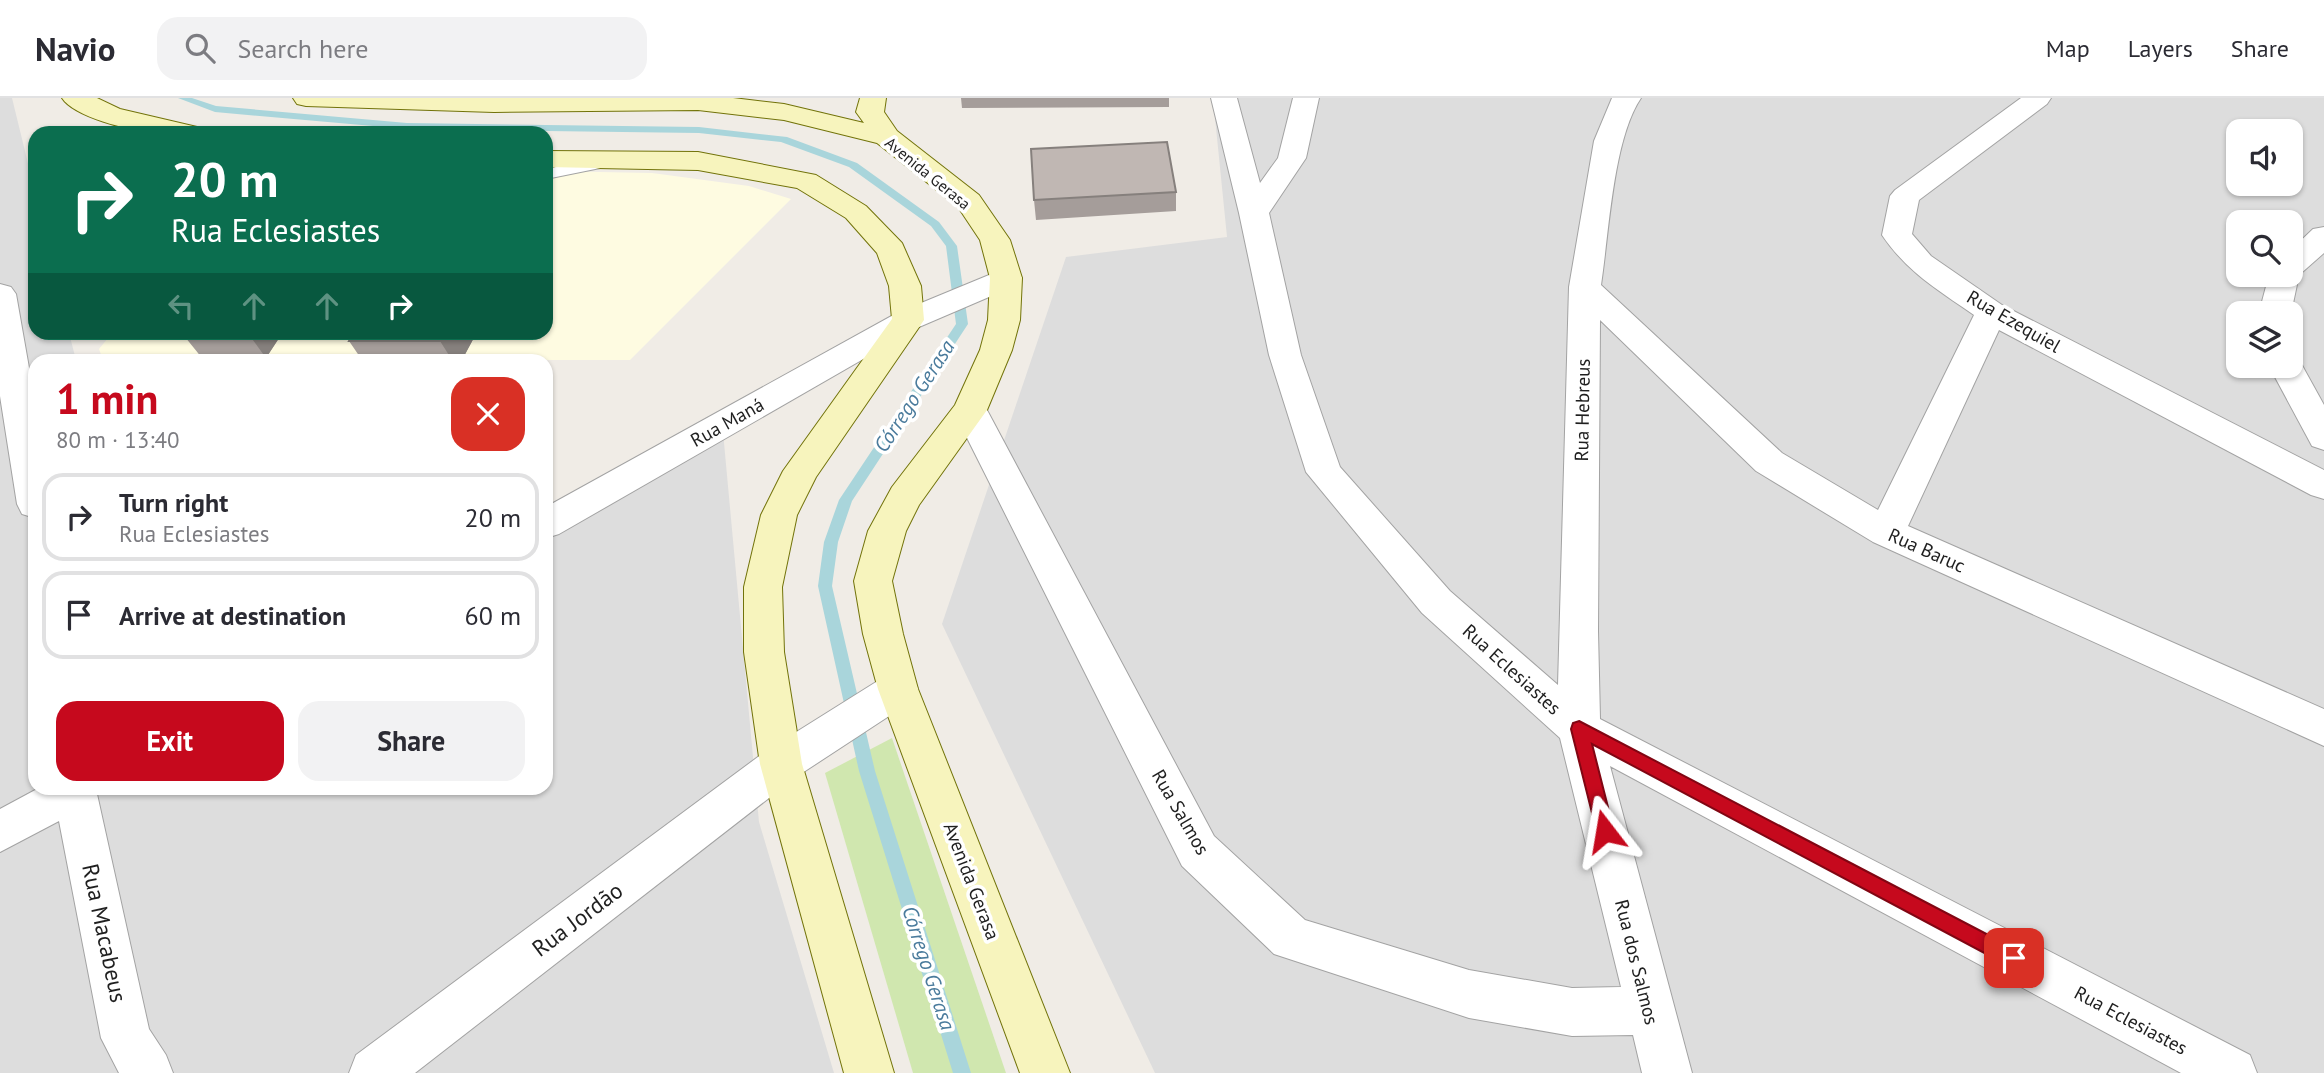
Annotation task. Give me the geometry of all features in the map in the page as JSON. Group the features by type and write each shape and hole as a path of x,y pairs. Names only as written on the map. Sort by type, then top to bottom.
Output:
{"main road":[{"path":"75,98 111,115 157,126"},
{"name":"Avenida Gerasa","path":"312,98 494,104 704,100 784,112 887,136 969,201 995,240 997,282 1004,320 996,350 970,410 905,497 887,531 873,581 883,634 889,695 1045,1073"},
{"path":"873,98 870,112 887,136"},
{"path":"553,159 698,161 754,169 806,181 856,212 891,250 905,286 908,320 801,471 779,515 763,587 764,652 781,764 869,1073"}],"street":[{"name":"Rua Eclesiastes","path":"1224,98 1254,213 1285,355 1324,472 1436,601 1579,729 2232,1073"},
{"path":"1254,213 1292,158 1306,98"},
{"name":"Rua Hebreus","path":"1579,729 1578,617 1585,287 1608,141 1624,100 1628,98"},
{"name":"Rua Ezequiel","path":"2038,98 1905,196 1897,235 1920,263 1991,312 2324,486"},
{"path":"2303,256 2324,236"},
{"path":"908,320 997,282"},
{"name":"Rua Baruc","path":"1585,287 1769,462 1886,532 2324,728"},
{"path":"0,294 14,453 28,487"},
{"path":"1886,532 1991,312"},
{"name":"Rua Maná","path":"553,520 908,320"},
{"path":"2292,378 2324,437"},
{"name":"Rua Salmos","path":"970,410 1198,851 1291,938 1469,994 1572,1012 1649,1011"},
{"path":"781,764 889,695"},
{"name":"Rua dos Salmos","path":"1579,729 1667,1073"},
{"name":"Rua Jordão","path":"374,1073 781,764"},
{"path":"0,832 63,795"},
{"name":"Rua Macabeus","path":"76,795 127,1038 148,1073"}],"lane":[{"path":"553,173 614,160"}],"shaded area":[{"path":"0,98 12,98 28,163 28,340 71,340 74,354 28,354 28,795 553,795 553,518 722,421 759,822 834,1073 0,1073"},
{"path":"1213,98 2324,98 2324,1073 1155,1073 942,624 1066,257 1227,237"},
{"path":"553,171 652,173 749,186 791,199 630,360 553,360 553,354 101,354 99,349 106,340 553,340"}],"green space":[{"path":"892,738 1006,1073 913,1073 825,773"}],"building":[{"path":"1167,142 1176,192 1034,200 1031,149"},
{"path":"350,340 441,340 440,341"}],"waterway":[{"name":"Córrego Gerasa","path":"183,98 215,109 407,126"},
{"name":"Córrego Gerasa","path":"553,128 699,130 783,139 853,165 935,224 951,246 962,324 846,500 831,542 825,586 867,771 962,1073"}],"route":[{"path":"1605,831 1579,729 2014,958"}]}
